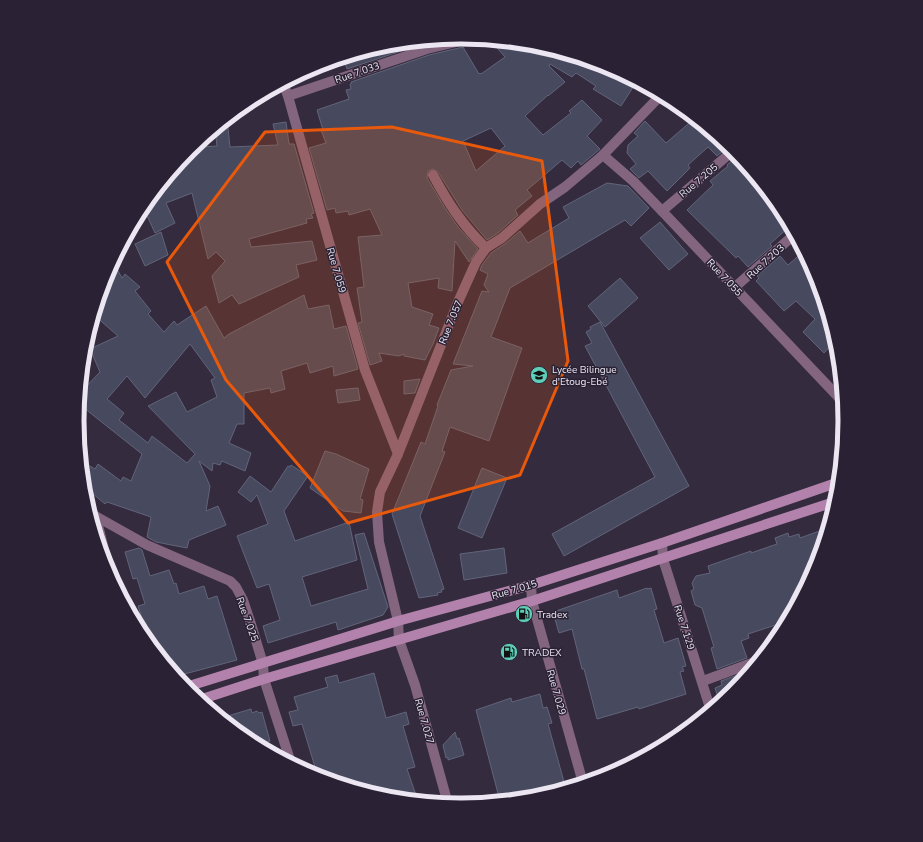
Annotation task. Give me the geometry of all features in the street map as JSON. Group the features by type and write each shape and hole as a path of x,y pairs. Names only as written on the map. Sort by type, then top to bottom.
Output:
{"main road":[{"name":"Rue 7.015","path":"193,686 398,621 531,585 662,543 833,485"},
{"name":"Rue 7.015","path":"206,698 264,679 532,601 829,503"}],"street":[{"name":"Rue 7.033","path":"288,96 427,49 445,45"},
{"name":"Rue 7.059","path":"285,88 365,370 398,454"},
{"name":"Rue 7.057","path":"398,621 379,542 377,512 380,492 398,454 458,302 476,262 486,248 502,238 540,204 565,187 603,155 657,100"},
{"name":"Rue 7.055","path":"603,155 662,211 838,397"},
{"name":"Rue 7.205","path":"662,211 729,155"},
{"path":"433,175 462,223 486,248"},
{"name":"Rue 7.203","path":"734,288 791,238"},
{"name":"Rue 7.025","path":"97,517 147,545 230,581 236,587 243,600 263,664 264,679 289,756"},
{"name":"Rue 7.129","path":"662,543 663,559 709,705"},
{"path":"531,585 532,601"},
{"name":"Rue 7.029","path":"532,601 581,778"},
{"name":"Rue 7.027","path":"398,621 399,640 415,685 446,797"},
{"path":"702,681 751,663"}],"highlighted area":[{"path":"392,127 542,161 568,361 520,475 348,523 226,380 167,262 265,132"}],"building":[{"path":"495,46 535,51 559,57 583,64 634,86 621,106 593,89 596,86 576,73 572,77 550,64 549,66 565,82 525,116 543,135 571,113 569,111 582,100 602,120 587,136 600,149 581,165 578,161 571,168 562,160 527,190 532,196 515,210 518,215 498,233 487,240 462,210 438,172 433,169 428,171 427,178 445,208 458,227 478,249 469,262 455,241 452,291 438,288 439,278 408,283 412,307 433,314 429,325 439,328 425,360 404,356 404,354 399,356 379,353 382,361 370,365 358,323 362,322 357,288 364,287 358,237 382,235 370,209 349,215 348,211 336,213 335,208 327,210 309,148 326,143 321,130 323,130 317,110 349,99 346,90 351,89 351,82 429,55 463,47 479,74 505,57","holes":["491,128 505,146 476,171 463,141"]},
{"path":"413,47 347,69 345,63 388,51"},
{"path":"645,121 666,143 691,122 724,150 717,156 708,147 688,165 690,168 667,191 648,171 639,178 630,169 636,164 627,153 628,145 638,136 634,133"},
{"path":"286,122 289,144 294,144 314,213 311,214 313,218 306,219 307,223 249,239 251,247 312,241 317,260 296,265 299,277 239,304 232,295 219,303 212,276 225,261 216,252 208,259 192,193 166,203 175,223 155,233 146,214 162,191 195,154 203,147 217,146 216,136 228,126 230,147 278,145 273,124"},
{"path":"733,159 745,172 761,191 786,230 770,244 772,246 748,267 738,256 736,258 687,210 713,185 710,181 728,166 727,165"},
{"path":"607,183 628,186 649,208 631,226 625,220 510,288 491,337 522,348 489,441 450,427 442,451 445,452 420,516 444,589 441,590 442,592 437,593 438,595 419,598 392,514 421,442 425,444 438,406 437,405 451,370 473,366 453,364 482,291 489,292 484,285 488,274 480,270 482,265 491,253 520,231 528,243 569,218 563,207"},
{"path":"660,222 688,254 669,270 640,238"},
{"path":"161,232 168,255 145,266 135,244"},
{"path":"800,254 810,277 826,323 831,346 824,353 803,332 815,319 796,301 784,311 756,281 759,278 757,276 780,256 788,265"},
{"path":"117,269 122,278 125,274 140,287 135,291 151,311 148,314 164,332 174,321 177,325 206,306 224,338 304,295 308,309 329,305 334,329 346,326 358,369 334,376 333,366 310,373 307,363 281,371 285,389 271,393 270,388 244,393 244,424 237,424 229,443 251,453 245,471 222,461 220,465 213,463 212,471 199,461 210,486 206,511 218,506 226,525 189,540 187,548 156,542 147,537 151,517 107,502 105,504 92,493 87,465 95,469 98,464 121,481 123,477 131,481 142,454 85,408 86,387 100,372 91,352 92,348 118,336 98,319","holes":["190,344 215,378 211,380 217,397 187,412 176,392 148,406 195,454 187,463 152,436 148,443 119,420 124,413 107,399 127,376 145,398"]},
{"path":"620,278 638,298 605,327 588,306"},
{"path":"600,322 689,486 564,556 552,534 655,477 585,346 592,343 586,332 591,329 590,327"},
{"path":"420,379 415,393 404,394 404,381"},
{"path":"358,388 360,400 338,403 336,390"},
{"path":"325,451 336,454 369,469 360,499 363,500 361,513 343,511 310,488"},
{"path":"291,465 308,476 284,511 295,541 349,522 357,560 302,577 311,606 368,589 355,535 364,533 388,607 383,615 338,630 336,622 268,643 263,626 280,620 269,584 257,588 237,536 268,524 257,495 251,502 238,492 250,476 271,492 288,466 290,467"},
{"path":"482,468 507,478 482,538 458,528"},
{"path":"822,530 810,565 788,610 779,624 748,634 749,638 741,641 747,658 717,669 711,648 714,647 702,608 695,605 691,591 694,589 692,583 696,576 710,573 708,566 751,551 751,553 777,544 775,538 788,533 789,537 799,534 800,538"},
{"path":"139,548 142,550 150,576 169,570 174,584 176,583 179,594 204,586 208,599 217,596 237,660 182,675 162,651 144,623 138,606 145,604 137,578 133,579 125,552"},
{"path":"504,548 507,573 464,580 460,554"},
{"path":"651,588 657,609 654,610 664,643 678,638 686,666 682,667 684,671 680,672 686,694 639,709 638,707 597,719 572,629 559,633 553,612 617,590 619,598"},
{"path":"374,673 386,718 406,712 409,724 403,726 415,767 407,769 416,795 388,791 364,785 315,768 302,724 293,726 289,712 298,710 294,697 328,687 325,678 337,675 339,683"},
{"path":"742,673 718,697 715,688 722,685 721,681"},
{"path":"540,694 543,708 547,707 552,723 548,724 564,783 535,791 499,796 476,710 511,698 512,702"},
{"path":"251,709 252,713 257,711 259,713 262,712 270,741 266,742 227,716"},
{"path":"455,732 457,739 459,738 464,755 448,760 448,757 446,758 443,745"}],"place":[{"name":"Lycée Bilingue d'Etoug-Ebé","path":"539,375"},
{"name":"Tradex","path":"524,614"},
{"name":"TRADEX","path":"509,652"}]}
